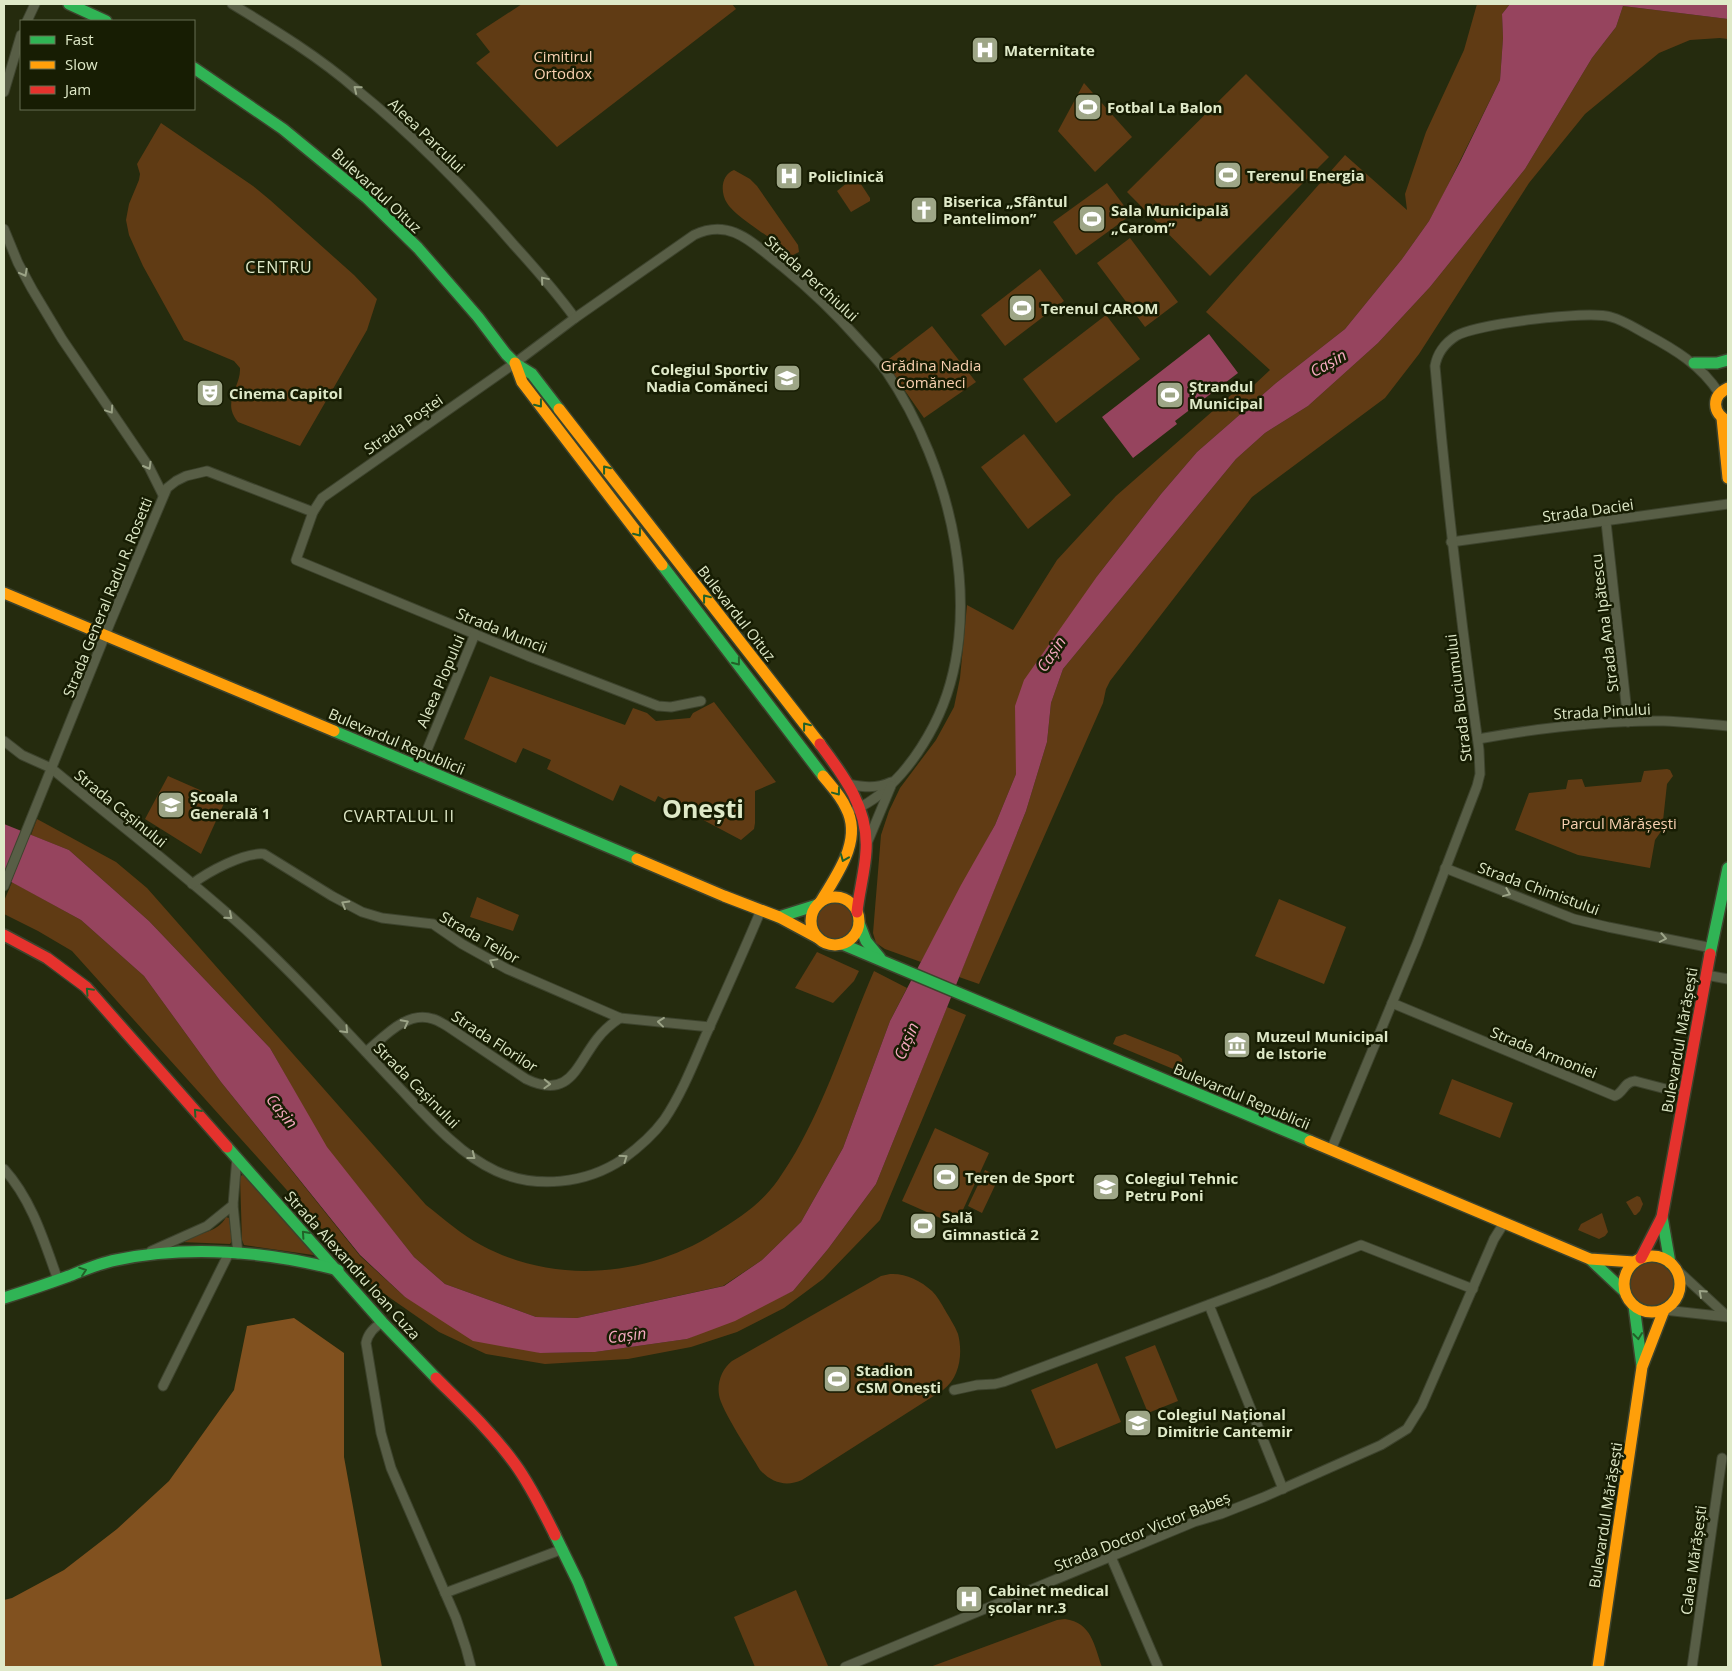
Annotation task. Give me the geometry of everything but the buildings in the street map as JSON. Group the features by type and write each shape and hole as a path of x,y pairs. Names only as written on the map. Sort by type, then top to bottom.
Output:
{"main road":[{"path":"69,4 104,20"},
{"name":"Bulevardul Oituz","path":"195,69 257,110 319,157 383,214 449,284 515,363 532,374 848,784 860,807 864,822 866,850 858,918"},
{"path":"1694,363 1717,363 1728,360"},
{"name":"Bulevardul Oituz","path":"515,363 522,382 838,793 849,812 852,826 848,849 837,874 819,903"},
{"path":"1725,388 1716,397 1715,406 1716,411 1725,419 1728,478"},
{"name":"Bulevardul Republicii","path":"4,593 779,917 818,938"},
{"path":"822,773 831,772 835,765"},
{"name":"Bulevardul Mărășești","path":"1637,1260 1662,1217 1706,975 1728,868"},
{"path":"779,917 819,903 827,898 839,897 850,902 858,918 857,929 851,938 842,944 829,944 818,938 812,928 811,915 819,903"},
{"name":"Bulevardul Republicii","path":"858,918 866,941 882,961"},
{"name":"Strada Alexandru Ioan Cuza","path":"4,935 46,957 86,987 382,1322 502,1448 530,1488 563,1549 582,1590 612,1667"},
{"name":"Bulevardul Republicii","path":"842,944 1590,1259"},
{"name":"Bulevardul Mărășești","path":"1662,1217 1673,1266"},
{"path":"4,1298 114,1260 168,1253 233,1253 306,1261 338,1270"},
{"path":"1656,1256 1673,1266 1680,1285 1678,1293 1671,1305 1664,1310 1650,1312 1634,1306 1628,1300 1624,1291 1590,1259 1637,1260 1656,1256"},
{"path":"1624,1291 1625,1275 1628,1268 1637,1260"},
{"name":"Bulevardul Mărășești","path":"1634,1306 1642,1367"},
{"name":"Bulevardul Mărășești","path":"1598,1667 1642,1367 1664,1310"}],"street":[{"path":"27,20 35,4"},
{"name":"Aleea Parcului","path":"232,4 310,53 380,109 484,210 575,318"},
{"path":"4,92 20,38"},
{"name":"Strada Perchiului","path":"515,363 575,318 694,235 704,230 720,228 733,231 746,239 806,287 834,312 885,370 914,420 935,468 947,507 958,562 962,608 956,662 942,710 922,747 878,796 849,812"},
{"name":"Strada General Radu R. Rosetti","path":"4,229 18,263 32,289 72,353 149,467 163,495 4,886"},
{"name":"Strada Buciumului","path":"1331,1150 1446,868 1478,780 1480,762 1478,739 1451,542 1435,366 1438,356 1446,344 1458,335 1472,330 1567,316 1587,315 1609,316 1623,322 1672,348 1694,363"},
{"name":"Strada Poștei","path":"296,560 313,512 320,500 515,363"},
{"path":"1694,363 1706,375 1725,388"},
{"path":"163,495 171,484 181,478 207,471 313,512"},
{"name":"Strada Daciei","path":"1451,542 1728,504"},
{"name":"Strada Ana Ipătescu","path":"1606,522 1628,722"},
{"name":"Strada Muncii","path":"296,560 475,634 658,706 675,706 701,701"},
{"name":"Bulevardul Oituz","path":"706,622 718,613"},
{"name":"Aleea Plopului","path":"420,767 475,634"},
{"name":"Strada Pinului","path":"1478,739 1536,729 1628,722 1662,721 1728,726"},
{"name":"Strada Cașinului","path":"4,741 22,755 52,768 245,929 309,992 428,1118 480,1162 514,1178 534,1182 553,1182 580,1177 612,1165 635,1150 651,1135 667,1115 692,1066 761,910"},
{"path":"848,784 876,787 893,781"},
{"name":"Strada Perchiului","path":"866,850 893,781"},
{"name":"Strada Teilor","path":"192,884 228,864 255,854 264,854 358,910 382,918 434,924 469,948 507,969 620,1018 710,1027"},
{"name":"Strada Chimistului","path":"1446,868 1569,918 1608,928 1712,948"},
{"path":"1706,975 1728,979"},
{"name":"Strada Armoniei","path":"1392,1003 1615,1096 1627,1084 1635,1081 1685,1094"},
{"name":"Strada Florilor","path":"366,1052 402,1023 418,1017 426,1017 447,1026 526,1079 540,1084 553,1085 566,1081 573,1075 598,1037 620,1018"},
{"path":"163,1386 233,1253 232,1205 237,1157"},
{"path":"4,1169 20,1189 43,1240 58,1280"},
{"path":"140,1256 207,1226 232,1205"},
{"name":"Strada Doctor Victor Babeș","path":"845,1667 1194,1522 1221,1514 1283,1489 1381,1445 1407,1429 1422,1404 1494,1240 1504,1222"},
{"path":"954,1390 977,1384 1003,1382 1363,1245 1473,1289"},
{"path":"1673,1266 1728,1317"},
{"path":"1209,1305 1283,1489"},
{"path":"1664,1310 1728,1317"},
{"path":"382,1322 367,1337 366,1343 383,1441 400,1492 463,1636 471,1667"},
{"name":"Calea Mărășești","path":"1692,1667 1722,1458"},
{"path":"445,1593 563,1549"},
{"path":"1111,1557 1158,1667"}],"green space":[{"name":"Cimitirul Ortodox","path":"522,4 732,4 736,9 557,147 476,63 490,52 476,34"},
{"path":"1477,4 1510,4 1502,14 1503,38 1500,80 1429,221 1402,259 1345,329 1276,383 1197,452 1161,494 1098,575 995,825 921,962 885,949 876,943 873,933 881,835 889,811 900,788 936,740 954,707 960,678 967,605 1013,630 1057,560 1116,496 1231,395 1255,384 1270,370 1206,312 1345,155 1407,210 1405,194 1426,132 1464,50"},
{"path":"1623,6 1728,19 1728,39 1690,40 1659,53 1585,114 1529,183 1419,354 1385,398 1252,497 1110,681 1103,703 979,984 959,977 1026,811 1047,742 1051,703 1063,669 1236,459 1265,433 1308,406 1378,343 1430,287 1525,169 1592,58 1616,27"},
{"name":"Terenul Energia","path":"1246,74 1329,157 1210,276 1127,192"},
{"name":"Fotbal La Balon","path":"1084,83 1132,137 1095,172 1058,131"},
{"path":"161,123 253,186 354,275 377,299 367,330 300,446 238,422 233,415 231,401 240,375 240,368 234,361 184,340 143,266 129,235 126,220 129,204 139,180 140,174 137,164"},
{"path":"734,170 750,179 757,186 798,245 799,252 791,256 742,218 727,203 723,194 723,184 726,176"},
{"path":"853,178 857,178 870,201 851,212 837,191"},
{"name":"Sala Municipală „Carom”","path":"1107,183 1131,215 1076,255 1053,222"},
{"path":"1130,238 1178,302 1145,327 1097,263"},
{"name":"Terenul CAROM","path":"1040,269 1064,301 1005,346 981,315"},
{"path":"1106,315 1140,359 1056,423 1023,379"},
{"name":"Grădina Nadia Comăneci","path":"932,326 976,382 924,418 885,362"},
{"path":"1024,434 1071,495 1028,529 981,467"},
{"path":"490,676 625,725 633,708 647,713 656,721 690,718 693,713 714,702 776,782 755,791 754,829 741,840 658,796 655,802 620,785 613,801 547,769 551,760 523,748 516,763 464,739"},
{"name":"Parcul Mărășești","path":"1670,770 1673,776 1667,784 1662,830 1655,840 1650,868 1578,855 1515,830 1529,793 1566,789 1568,780 1582,779 1585,787 1641,782 1644,771"},
{"path":"168,776 225,801 201,854 145,819"},
{"path":"37,819 116,862 147,888 426,1205 460,1232 481,1245 509,1258 539,1266 569,1270 600,1270 630,1267 660,1259 688,1248 715,1233 749,1210 764,1197 778,1180 807,1131 831,1078 874,971 907,988 890,1021 843,1148 801,1222 762,1260 723,1286 577,1318 536,1317 445,1284 414,1257 326,1147 270,1048 149,921 69,850 31,835"},
{"path":"12,882 81,920 144,976 221,1082 360,1256 405,1297 540,1353 595,1352 687,1339 793,1291 828,1249 876,1184 947,1007 966,1015 880,1220 823,1279 784,1308 737,1332 691,1347 628,1359 545,1364 486,1354 439,1332 373,1286 72,951 4,914 4,901"},
{"path":"477,897 519,915 513,931 470,917"},
{"path":"834,897 843,899 851,904 856,912 858,921 856,930 851,938 843,943 834,945 825,943 817,938 812,930 810,921 812,912 817,904 825,899"},
{"path":"1279,899 1346,927 1324,984 1255,956"},
{"path":"817,952 859,971 854,981 833,1003 795,988"},
{"path":"1125,1034 1178,1055 1182,1059 1183,1073 1113,1044 1116,1037"},
{"path":"1452,1079 1513,1103 1500,1138 1439,1114"},
{"name":"Teren de Sport","path":"935,1128 989,1153 956,1225 902,1201"},
{"path":"985,1170 999,1177 982,1213 968,1206"},
{"path":"242,1175 245,1176 313,1255 244,1245 242,1240 240,1177"},
{"path":"1637,1196 1640,1197 1643,1204 1640,1211 1634,1215 1626,1202"},
{"path":"1602,1213 1608,1232 1605,1236 1599,1239 1578,1230 1581,1224"},
{"path":"226,1217 229,1218 232,1241 230,1244 181,1242 212,1230 222,1223"},
{"path":"1652,1262 1664,1266 1670,1272 1674,1284 1670,1296 1664,1302 1652,1306 1640,1302 1634,1296 1630,1284 1634,1272 1640,1266"},
{"name":"Stadion CSM Onești","path":"890,1274 907,1276 922,1284 936,1295 958,1334 960,1357 957,1372 949,1385 943,1390 802,1480 790,1483 774,1481 760,1470 730,1421 721,1402 719,1385 723,1372 732,1361 881,1276"},
{"path":"1155,1345 1178,1401 1148,1413 1125,1357"},
{"path":"1097,1363 1121,1422 1056,1449 1031,1390"},
{"path":"796,1590 828,1666 755,1667 734,1617"},
{"path":"1065,1619 1081,1625 1091,1636 1102,1667 930,1667 1057,1620"}],"shaded area":[{"path":"294,1318 344,1353 344,1457 382,1667 4,1667 4,1600 12,1598 64,1570 117,1529 169,1481 234,1390 247,1326"}],"water":[{"name":"Cașin","path":"1510,4 1728,4 1728,19 1623,6 1616,27 1592,58 1525,169 1430,287 1378,343 1308,406 1265,433 1236,459 1063,669 1051,703 1047,742 1026,811 876,1184 828,1249 793,1291 735,1321 687,1339 595,1352 540,1353 473,1341 405,1297 360,1255 221,1082 144,976 81,920 4,878 4,824 69,850 149,921 270,1048 327,1147 414,1257 445,1284 536,1317 577,1318 724,1286 762,1260 801,1222 843,1148 890,1021 961,885 995,825 1016,774 1015,706 1024,680 1098,575 1161,494 1197,452 1276,383 1345,329 1402,259 1429,221 1500,80 1503,38 1502,14"},
{"name":"Ștrandul Municipal","path":"1209,334 1238,373 1175,421 1177,424 1133,458 1102,417"}],"traffic: fast":[{"path":"69,4 104,20"},
{"path":"195,69 283,129 367,198 418,248 478,317 506,354 516,364 532,374 559,409"},
{"path":"1694,363 1717,363 1728,360"},
{"path":"662,565 823,776"},
{"path":"334,731 637,859"},
{"path":"1710,954 1728,868"},
{"path":"779,917 817,905"},
{"path":"859,923 866,941 880,958"},
{"path":"842,944 1310,1141"},
{"path":"227,1147 382,1322 436,1378"},
{"path":"1662,1217 1670,1263"},
{"path":"4,1298 104,1263 143,1255 227,1252 283,1258 338,1270"},
{"path":"1590,1259 1624,1291"},
{"path":"1634,1306 1642,1366"},
{"path":"555,1535 578,1582 612,1667"}],"traffic: slow":[{"path":"515,363 522,382 662,565"},
{"path":"1728,388 1722,391 1716,400 1716,409 1728,421"},
{"path":"559,409 820,744"},
{"path":"1722,418 1728,478"},
{"path":"4,593 334,731"},
{"path":"821,901 846,856 852,832 844,804 823,776"},
{"path":"637,859 779,917 818,938"},
{"path":"835,897 844,899 852,904 857,912 859,921 857,930 852,938 844,943 835,945 826,943 818,938 813,930 811,921 813,912 818,904 826,899 835,897"},
{"path":"1310,1141 1590,1259 1634,1262"},
{"path":"1647,1256 1657,1256 1672,1264 1678,1273 1680,1284 1678,1295 1672,1304 1657,1312 1647,1312 1636,1307 1629,1300 1624,1289 1624,1279 1629,1268 1636,1261 1647,1256"},
{"path":"1598,1667 1642,1367 1664,1310"}],"traffic: jam":[{"path":"820,744 846,781 859,807 863,821 866,851 857,912"},
{"path":"4,935 47,958 86,987 227,1147"},
{"path":"1641,1258 1662,1217 1710,954"},
{"path":"436,1378 477,1419 506,1452 532,1490 555,1535"}],"place":[{"name":"Maternitate","path":"985,50"},
{"name":"Fotbal La Balon","path":"1088,107"},
{"name":"Terenul Energia","path":"1228,175"},
{"name":"Policlinică","path":"789,176"},
{"name":"Biserica „Sfântul Pantelimon”","path":"924,210"},
{"name":"Sala Municipală „Carom”","path":"1092,219"},
{"name":"Terenul CAROM","path":"1022,308"},
{"name":"Colegiul Sportiv Nadia Comăneci","path":"787,378"},
{"name":"Cinema Capitol","path":"210,393"},
{"name":"Ștrandul Municipal","path":"1170,395"},
{"name":"Școala Generală 1","path":"171,805"},
{"name":"Muzeul Municipal de Istorie","path":"1237,1045"},
{"name":"Teren de Sport","path":"946,1177"},
{"name":"Colegiul Tehnic Petru Poni","path":"1106,1187"},
{"name":"Sală Gimnastică 2","path":"923,1226"},
{"name":"Stadion CSM Onești","path":"837,1379"},
{"name":"Colegiul Național Dimitrie Cantemir","path":"1138,1423"},
{"name":"Cabinet medical școlar nr.3","path":"969,1599"}],"district":[{"name":"CENTRU","path":"279,267"},
{"name":"Onești","path":"703,808"},
{"name":"CVARTALUL II","path":"399,816"}]}
